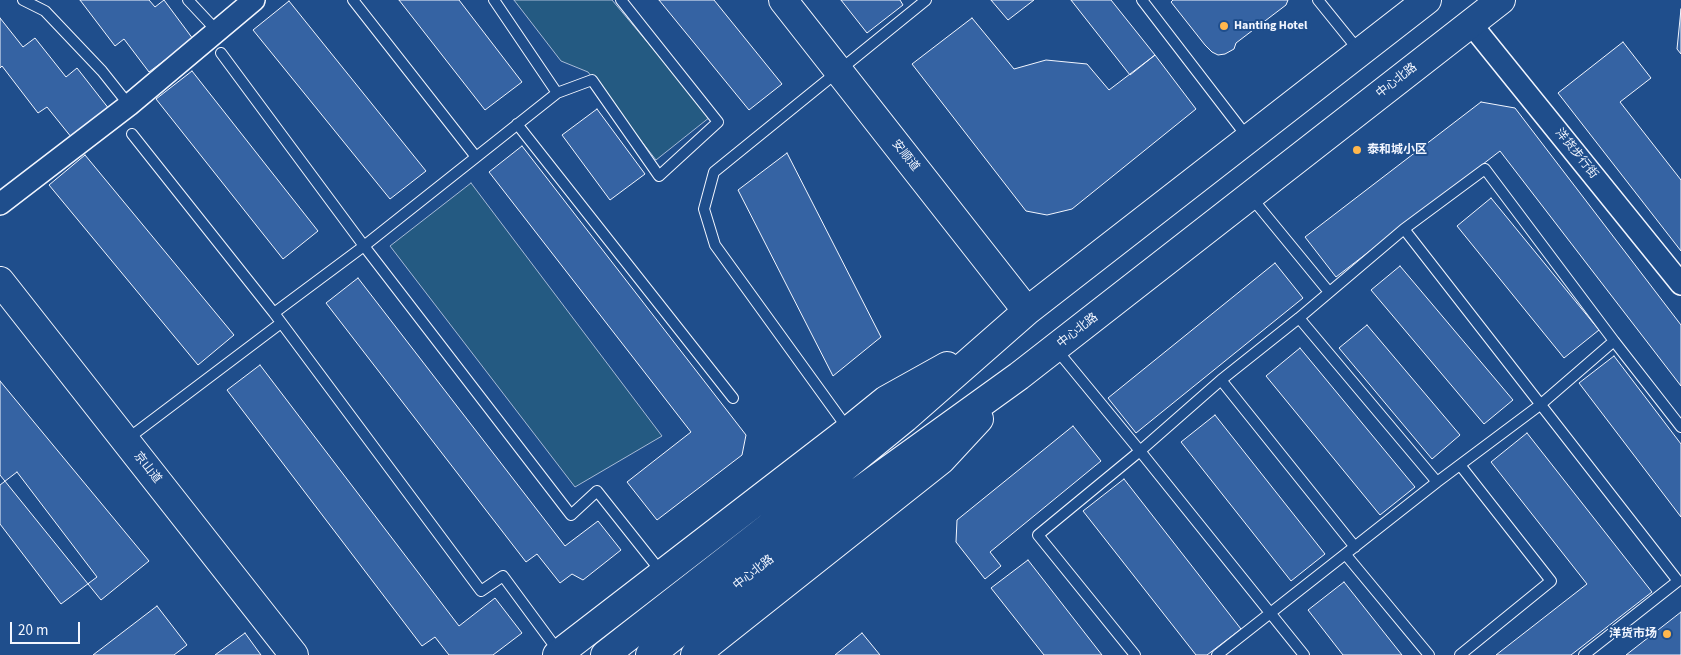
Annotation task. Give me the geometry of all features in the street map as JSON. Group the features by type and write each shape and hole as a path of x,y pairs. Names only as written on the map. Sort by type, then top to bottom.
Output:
{"main road":[{"name":"安顺道","path":"783,0 1027,311"},
{"path":"605,655 824,484 905,418 1027,311 1427,0"},
{"name":"中心北路","path":"650,655 840,505 1056,348 1501,0"},
{"name":"京山道","path":"0,281 294,655"},
{"path":"559,654 886,400 992,342"},
{"path":"695,655 941,460 1019,376"}],"street":[{"path":"0,204 129,105 254,0"},
{"name":"洋货步行街","path":"1471,24 1681,284"}],"lane":[{"path":"23,0 46,11 102,71 129,105"},
{"path":"188,0 218,31"},
{"path":"353,0 476,157"},
{"path":"494,0 557,93"},
{"path":"274,313 364,246 557,93 592,80 659,176 718,122 621,0"},
{"path":"849,430 715,245 704,209 714,172 838,72 915,4 926,0"},
{"path":"1142,0 1249,139"},
{"path":"1318,0 1360,52"},
{"path":"221,53 364,246 571,515 597,491 662,574"},
{"path":"517,124 733,398"},
{"path":"132,134 274,313 481,591 503,576 559,654"},
{"path":"1135,655 1038,535 1140,451 1221,380 1300,318 1404,229 1485,169 1681,427"},
{"path":"1251,196 1329,292"},
{"path":"1404,229 1678,581 1584,655"},
{"path":"1300,318 1437,482"},
{"path":"126,441 281,323"},
{"path":"1217,655 1437,482 1540,405 1614,341"},
{"path":"1056,348 1304,655"},
{"path":"1221,380 1355,547"},
{"path":"1460,465 1551,581 1460,655"},
{"path":"1346,554 1429,655"}],"shaded area":[{"path":"514,0 612,0 710,117 656,160 588,72 561,61"},
{"path":"471,183 662,436 575,487 390,246"}],"building":[{"path":"80,0 149,0 155,7 164,0 193,39 149,72 124,39 115,46"},
{"path":"399,0 459,0 522,82 485,110"},
{"path":"659,0 714,0 782,84 749,110"},
{"path":"841,0 900,0 903,5 867,33"},
{"path":"991,0 1034,0 1008,20"},
{"path":"1071,0 1111,0 1155,55 1130,75"},
{"name":"Hanting Hotel","path":"1173,0 1288,0 1286,5 1236,43 1234,49 1225,54 1218,55 1205,45 1171,2"},
{"path":"289,1 426,171 390,199 253,30"},
{"path":"1681,9 1681,54 1677,49"},
{"path":"0,18 23,47 35,38 66,77 77,68 113,114 76,143 47,107 38,113 2,66 0,68"},
{"path":"972,18 1014,69 1046,60 1087,64 1109,90 1155,55 1196,109 1072,209 1047,215 1026,211 912,64"},
{"path":"1623,42 1651,78 1620,102 1681,180 1681,251 1558,93"},
{"path":"192,71 318,231 283,259 156,99"},
{"path":"1481,102 1515,108 1681,325 1681,386 1500,151 1336,277 1305,237"},
{"path":"597,109 645,174 610,200 562,135"},
{"path":"522,146 746,435 742,455 657,520 627,482 691,432 489,172"},
{"path":"787,153 881,337 833,376 738,190"},
{"path":"85,155 234,335 198,365 49,185"},
{"path":"1491,198 1599,330 1564,358 1457,226"},
{"path":"1275,263 1303,298 1136,433 1108,398"},
{"path":"1400,266 1513,400 1484,424 1371,290"},
{"path":"358,278 565,546 598,521 621,550 583,580 572,574 560,583 537,554 526,562 326,303"},
{"path":"1367,325 1460,435 1432,459 1339,348"},
{"path":"1300,348 1415,487 1380,515 1266,376"},
{"path":"1614,356 1681,444 1681,517 1579,383"},
{"path":"260,365 459,626 495,598 522,633 493,655 449,655 435,637 422,646 227,390"},
{"path":"0,381 149,561 101,600 0,475"},
{"path":"1215,415 1325,554 1291,581 1181,442"},
{"path":"1073,426 1101,461 990,552 1001,566 985,579 956,542 957,520"},
{"path":"1527,433 1652,592 1571,655 1496,655 1587,584 1491,462"},
{"path":"17,472 97,577 61,604 0,524 0,485"},
{"path":"1124,479 1241,629 1207,655 1196,655 1083,511"},
{"path":"1028,560 1102,655 1044,655 991,588"},
{"path":"1344,582 1402,655 1343,655 1308,610"},
{"path":"157,606 187,645 174,655 93,655"},
{"name":"洋货市场","path":"1681,612 1681,655 1626,655"},
{"path":"245,633 261,655 215,655"},
{"path":"862,633 880,655 835,655"}],"place":[{"name":"Hanting Hotel","path":"1224,26"},
{"name":"泰和城小区","path":"1357,150"},
{"name":"洋货市场","path":"1667,634"}]}
